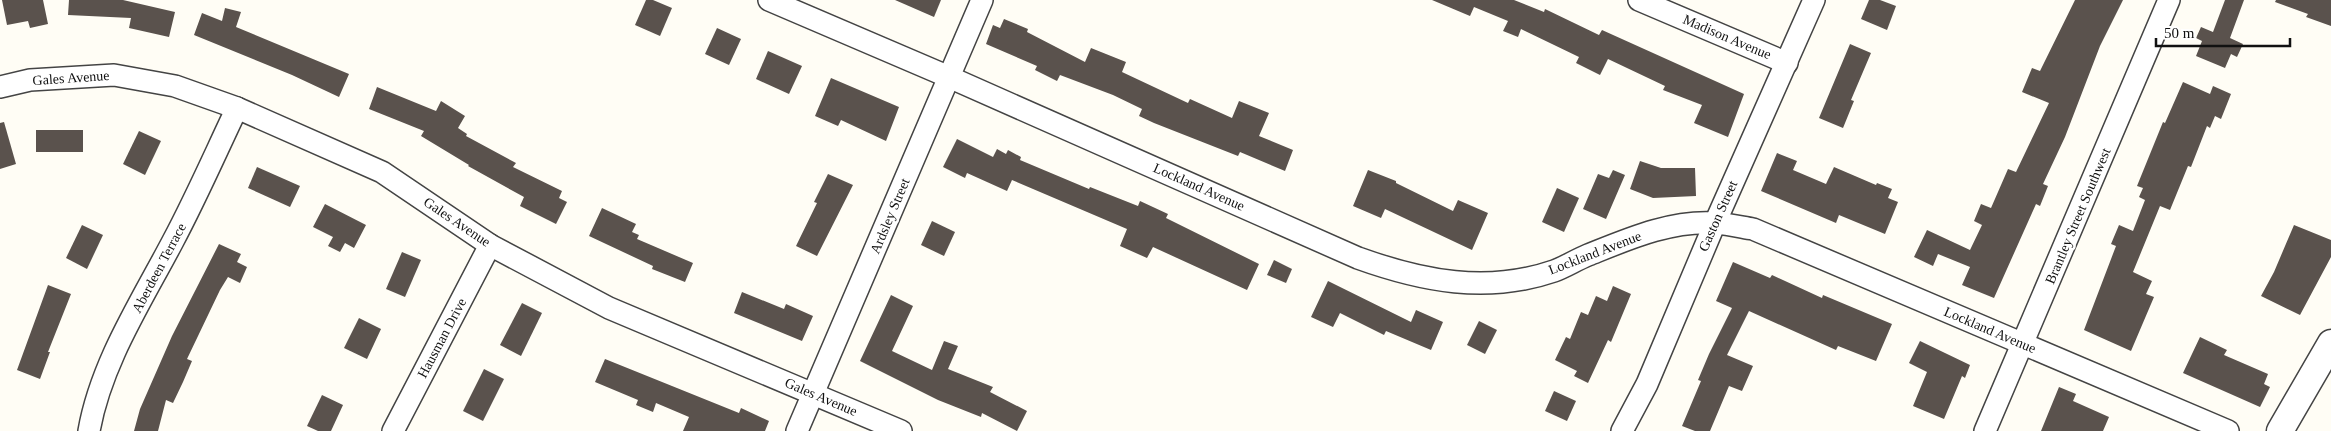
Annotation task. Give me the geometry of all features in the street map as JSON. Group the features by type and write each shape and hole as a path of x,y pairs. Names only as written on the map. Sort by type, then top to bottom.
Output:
{"street":[{"name":"Lockland Avenue","path":"769,0 949,77 1358,258 1399,273 1440,281 1474,283 1507,281 1553,271 1649,232 1679,226 1715,223 1753,229 2228,431"},
{"name":"Ardsley Street","path":"797,431 982,0"},
{"name":"Madison Avenue","path":"1639,0 1787,63"},
{"name":"Gaston Street","path":"1622,431 1647,384 1715,223 1814,0"},
{"name":"Brantley Street Southwest","path":"1985,431 2170,0"},
{"name":"Gales Avenue","path":"0,87 30,80 114,75 176,86 237,108 382,172 490,245 609,308 901,431"},
{"name":"Aberdeen Terrace","path":"89,431 100,387 116,349 185,219 237,108"},
{"name":"Hausman Drive","path":"393,431 490,245"},
{"path":"2280,431 2331,343"}],"building":[{"path":"2,0 43,0 48,24 30,28 28,21 7,25"},
{"path":"69,0 123,0 175,12 169,37 129,28 131,18 68,15"},
{"path":"646,0 653,0 672,8 660,36 635,25"},
{"path":"895,0 941,0 934,17"},
{"path":"1432,0 1514,0 1544,12 1545,9 1599,35 1602,30 1744,94 1728,137 1694,123 1702,105 1663,90 1665,86 1608,59 1600,75 1576,63 1579,57 1521,29 1518,37 1503,31 1508,21 1474,7 1470,16"},
{"path":"1869,0 1880,0 1896,6 1887,30 1861,19"},
{"path":"2075,0 2123,0 2100,46 2065,137 2043,184 2048,186 2040,206 2036,204 1994,298 1962,285 1970,267 1938,254 1933,266 1914,257 1927,230 1970,250 1982,225 1974,221 1981,204 1991,208 2008,169 2016,172 2049,103 2022,92 2032,68 2040,71"},
{"path":"2225,0 2244,0 2230,38 2243,44 2237,57 2231,54 2225,68 2196,56 2202,41 2196,38 2201,27 2213,32"},
{"path":"2276,0 2331,0 2331,26 2306,17 2308,14 2275,2"},
{"path":"225,8 241,12 236,27 349,74 339,97 292,75 194,35 202,13 222,21"},
{"path":"1004,19 1028,29 1027,32 1085,62 1091,48 1126,62 1122,72 1188,103 1190,99 1232,118 1239,101 1269,113 1259,136 1293,150 1285,171 1240,152 1238,156 1154,123 1139,116 1142,109 1113,95 1060,75 1057,81 1035,70 1037,66 986,44 993,25 1000,28"},
{"path":"717,28 741,39 729,65 705,54"},
{"path":"1850,44 1871,53 1851,100 1854,101 1843,128 1819,118"},
{"path":"768,51 802,66 789,94 756,79"},
{"path":"831,78 899,107 886,141 841,120 838,126 815,116"},
{"path":"2183,82 2210,94 2213,86 2231,94 2221,119 2215,116 2210,128 2207,126 2191,167 2188,166 2170,210 2160,206 2133,272 2152,281 2146,294 2154,297 2131,351 2084,330 2116,246 2111,244 2119,225 2133,231 2145,200 2139,197 2143,188 2137,186 2163,122 2165,123"},
{"path":"377,87 436,111 441,101 465,116 458,128 467,134 466,136 516,163 513,167 562,191 559,198 567,202 556,224 520,206 524,197 468,166 421,136 424,131 369,109"},
{"path":"4,122 16,164 0,169 0,123"},
{"path":"36,130 83,130 83,152 36,152"},
{"path":"139,131 161,141 145,175 123,164"},
{"path":"957,139 993,157 997,149 1006,154 1008,150 1021,157 1020,160 1089,189 1090,187 1138,206 1140,201 1168,214 1166,218 1259,264 1247,290 1153,247 1147,258 1120,246 1127,229 1012,180 1007,191 967,173 965,178 943,167"},
{"path":"1777,153 1797,161 1793,170 1826,184 1834,167 1876,185 1877,183 1892,189 1888,198 1898,202 1885,234 1839,215 1836,223 1761,191"},
{"path":"1640,161 1661,168 1695,168 1696,196 1653,198 1630,189"},
{"path":"257,167 300,186 290,207 248,188"},
{"path":"1368,170 1396,181 1396,183 1453,211 1458,200 1488,213 1472,250 1385,209 1381,218 1353,206"},
{"path":"1613,170 1625,175 1606,219 1583,209 1598,174 1609,178"},
{"path":"828,174 853,185 817,256 796,246 817,203 814,202"},
{"path":"1557,188 1579,198 1564,232 1542,222"},
{"path":"325,204 366,225 354,248 345,243 340,252 328,246 333,237 313,227"},
{"path":"602,208 636,224 632,232 639,235 637,239 693,263 685,282 652,269 653,266 589,236"},
{"path":"932,221 955,232 944,256 921,245"},
{"path":"82,225 103,235 87,269 66,258"},
{"path":"2294,225 2331,240 2331,257 2300,315 2261,296 2274,272"},
{"path":"219,244 241,254 237,262 247,267 240,283 228,277 220,290 187,359 192,361 173,403 166,400 158,431 134,431 140,409 172,336"},
{"path":"402,252 421,260 405,297 386,289"},
{"path":"1274,260 1292,269 1286,283 1267,275"},
{"path":"1733,262 1770,278 1772,275 1822,298 1823,295 1892,324 1876,361 1838,346 1836,350 1749,311 1727,355 1753,366 1742,391 1729,386 1710,431 1695,431 1682,426 1701,381 1698,380 1709,354 1732,308 1716,301"},
{"path":"1328,281 1411,322 1416,310 1443,322 1431,350 1386,331 1384,335 1340,313 1333,327 1311,317"},
{"path":"48,285 71,294 48,352 50,352 40,379 17,370"},
{"path":"1613,286 1631,294 1611,342 1608,340 1588,383 1574,376 1577,371 1555,360 1566,337 1570,339 1581,312 1588,315 1596,296 1607,301"},
{"path":"742,292 784,309 786,304 813,316 802,341 734,313"},
{"path":"891,295 913,306 892,351 932,370 944,341 958,346 948,369 993,387 990,392 1027,411 1017,431 982,413 981,417 938,400 860,361"},
{"path":"522,303 542,313 521,356 500,345"},
{"path":"359,318 381,329 367,359 344,348"},
{"path":"1479,321 1497,330 1485,354 1467,345"},
{"path":"2200,337 2227,350 2224,355 2268,374 2264,384 2270,387 2260,407 2183,373"},
{"path":"1920,341 1970,365 1965,378 1962,376 1944,419 1913,406 1927,372 1909,363"},
{"path":"605,359 739,413 741,408 769,421 765,431 683,431 689,417 656,403 653,412 636,405 638,400 595,382"},
{"path":"484,369 504,379 483,421 463,411"},
{"path":"2059,387 2076,394 2073,401 2109,417 2103,431 2041,431"},
{"path":"1554,391 1576,401 1567,421 1545,411"},
{"path":"322,395 343,405 331,431 318,431 307,426"}]}
